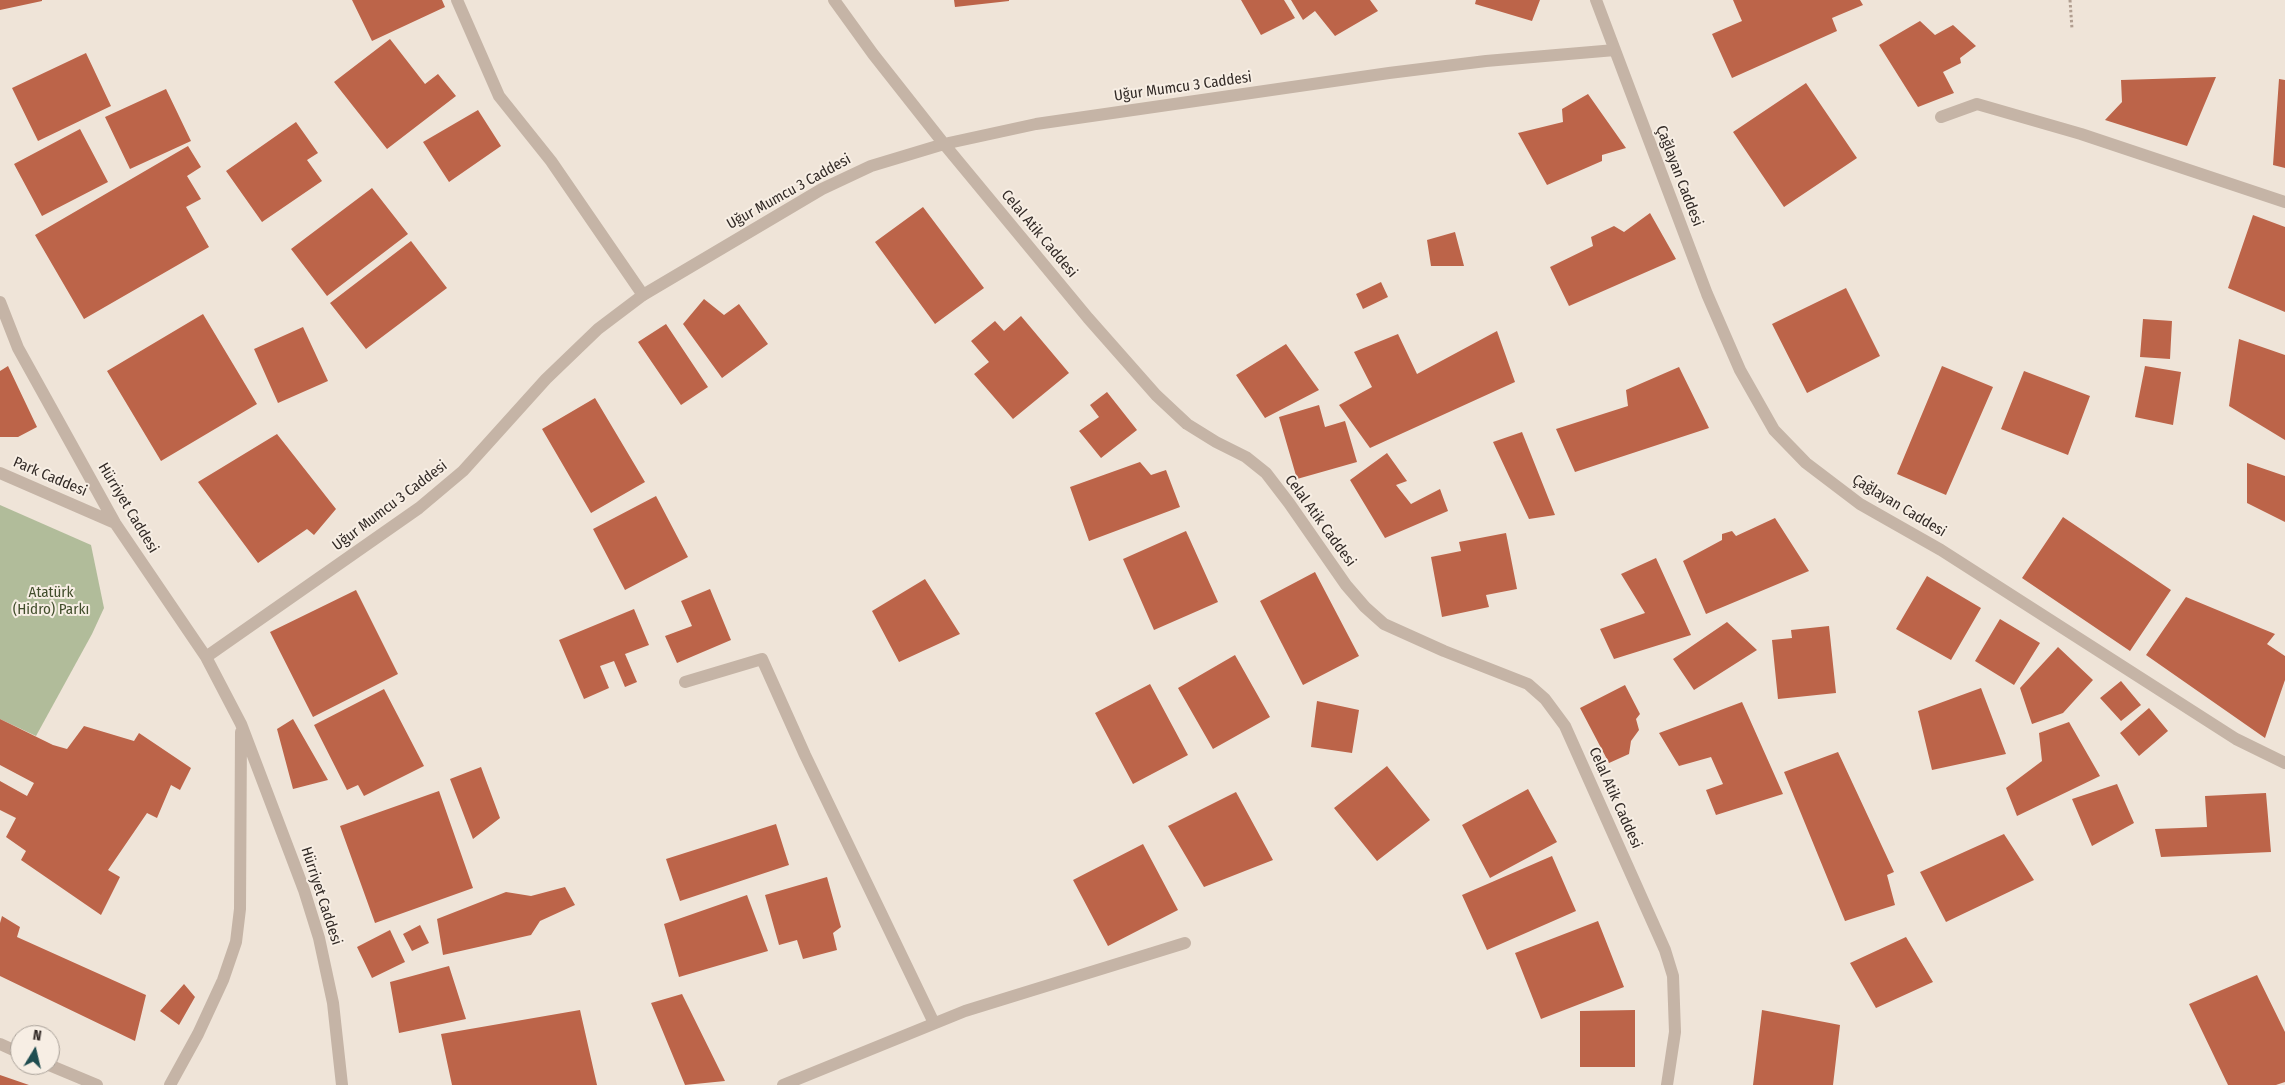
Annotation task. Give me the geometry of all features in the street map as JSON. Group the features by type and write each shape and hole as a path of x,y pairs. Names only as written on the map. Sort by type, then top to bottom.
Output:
{"street":[{"path":"456,0 499,96 551,161 643,295"},
{"name":"Celal Atik Caddesi","path":"834,0 873,54 944,144 1088,318 1156,395 1187,424 1216,442 1246,457 1266,473 1346,585 1364,607 1384,624 1444,651 1528,684 1545,699 1565,726 1665,950 1673,976 1675,1032 1667,1085"},
{"name":"Çağlayan Caddesi","path":"1596,0 1707,294 1740,370 1774,430 1806,463 1860,504 1941,550 2236,739 2285,763"},
{"name":"Uğur Mumcu 3 Caddesi","path":"206,657 419,508 463,471 546,378 598,329 643,295 822,189 871,166 944,144 1036,124 1360,77 1486,61 1615,50"},
{"path":"1941,117 1977,104 2081,134 2285,202"},
{"name":"Hürriyet Caddesi","path":"0,302 18,348 116,523 206,657 241,724 304,890 319,938 333,1003 342,1085"},
{"name":"Park Caddesi","path":"0,473 116,523"},
{"path":"685,682 762,659 809,764 934,1023"},
{"name":"Hürriyet Caddesi","path":"170,1085 198,1034 223,980 236,942 240,910 241,724"},
{"path":"783,1085 965,1011 1185,943"},
{"path":"60,1070 97,1085"}],"path":[{"path":"2070,0 2072,29"}],"green space":[{"name":"Atatürk (Hidro) Parkı","path":"0,505 91,545 104,608 92,634 36,736 0,719"}],"building":[{"path":"0,0 42,0 42,1 0,10"},
{"path":"352,0 442,0 445,7 372,41"},
{"path":"954,0 1009,0 1009,1 955,7"},
{"path":"1241,0 1284,0 1295,18 1261,35"},
{"path":"1291,0 1370,0 1378,11 1335,36 1315,11 1303,20"},
{"path":"1476,0 1540,0 1532,21 1475,4"},
{"path":"1733,0 1860,0 1863,5 1832,18 1837,31 1732,78 1712,34 1742,21"},
{"path":"1920,21 1935,35 1953,25 1976,46 1960,58 1961,63 1943,72 1954,93 1918,107 1879,45"},
{"path":"390,39 425,84 438,74 456,96 387,149 334,82"},
{"path":"86,53 111,106 38,141 12,88"},
{"path":"2216,77 2187,146 2105,120 2122,102 2121,80"},
{"path":"2279,79 2285,80 2285,168 2273,165"},
{"path":"1806,83 1857,158 1784,207 1733,132"},
{"path":"166,89 191,141 130,169 105,117"},
{"path":"1588,94 1626,148 1602,155 1602,161 1547,185 1518,133 1563,122 1562,109"},
{"path":"478,110 501,146 449,182 423,142"},
{"path":"296,122 318,153 307,160 322,181 262,222 226,171"},
{"path":"80,129 108,182 42,216 14,164"},
{"path":"188,146 201,167 187,176 201,199 186,207 209,247 84,319 35,235"},
{"path":"372,188 408,234 327,296 291,249"},
{"path":"923,207 984,288 935,324 875,242"},
{"path":"1650,213 1676,259 1569,306 1550,267 1593,246 1591,237 1614,226 1624,232"},
{"path":"2253,215 2285,227 2285,312 2228,288"},
{"path":"1455,232 1464,266 1431,266 1427,240"},
{"path":"411,241 447,288 366,349 330,303"},
{"path":"1381,282 1388,297 1363,309 1356,294"},
{"path":"1846,288 1880,356 1807,393 1772,324"},
{"path":"704,299 724,315 739,304 768,344 722,378 683,324"},
{"path":"203,314 257,404 161,461 107,371"},
{"path":"1021,316 1069,373 1013,419 974,374 989,362 971,341 995,321 1004,331"},
{"path":"2143,319 2172,321 2170,359 2140,357"},
{"path":"666,324 708,387 681,405 638,342"},
{"path":"303,327 328,381 278,403 254,349"},
{"path":"1497,331 1515,382 1370,448 1339,405 1372,387 1354,352 1398,334 1417,374"},
{"path":"2239,339 2285,355 2285,440 2229,406"},
{"path":"1286,344 1319,390 1265,418 1236,375"},
{"path":"8,366 37,427 18,437 0,437 0,371"},
{"path":"1942,366 1993,387 1946,495 1897,474"},
{"path":"2145,366 2181,372 2173,425 2135,417"},
{"path":"1679,367 1709,428 1575,472 1556,429 1628,406 1626,390"},
{"path":"2024,371 2090,396 2068,455 2001,429"},
{"path":"1107,392 1137,430 1101,458 1079,431 1099,417 1090,405"},
{"path":"595,398 645,482 591,513 542,429"},
{"path":"1319,405 1325,427 1345,421 1357,462 1297,479 1279,417"},
{"path":"1522,432 1555,515 1529,519 1493,442"},
{"path":"277,434 336,509 314,535 307,529 258,563 198,482"},
{"path":"1387,453 1407,481 1396,485 1411,504 1440,489 1448,511 1385,538 1350,480"},
{"path":"1140,462 1151,475 1166,470 1180,507 1089,541 1070,487"},
{"path":"2247,463 2285,476 2285,522 2247,503"},
{"path":"656,496 688,557 625,590 593,529"},
{"path":"2063,517 2171,590 2130,651 2022,578"},
{"path":"1775,518 1809,571 1706,614 1683,561 1722,540 1722,534 1732,531 1736,536"},
{"path":"1186,531 1218,602 1154,630 1123,559"},
{"path":"1506,533 1517,589 1486,595 1489,607 1442,617 1431,557 1461,551 1459,542"},
{"path":"1656,558 1691,635 1614,659 1600,629 1645,613 1621,574"},
{"path":"1315,572 1359,656 1303,685 1260,601"},
{"path":"1927,576 1981,608 1951,660 1896,629"},
{"path":"925,579 960,634 899,662 872,611"},
{"path":"710,589 731,640 677,663 665,636 692,626 681,601"},
{"path":"356,590 398,674 313,717 270,632"},
{"path":"2186,597 2275,634 2267,644 2285,656 2285,680 2265,738 2146,655"},
{"path":"634,609 649,645 625,654 637,682 625,687 614,661 600,666 609,688 584,699 559,640"},
{"path":"2000,619 2040,643 2014,685 1975,661"},
{"path":"1727,622 1757,650 1694,690 1673,659"},
{"path":"1829,626 1836,693 1778,699 1772,640 1792,638 1791,630"},
{"path":"2058,647 2093,680 2063,713 2032,724 2020,688"},
{"path":"1235,655 1270,717 1213,749 1178,688"},
{"path":"2121,681 2141,705 2121,721 2100,698"},
{"path":"1150,684 1188,755 1133,784 1095,713"},
{"path":"1625,685 1640,714 1636,719 1639,730 1631,741 1629,754 1609,763 1580,708"},
{"path":"1981,688 2006,754 1932,770 1918,711"},
{"path":"384,689 424,766 364,796 358,785 347,790 314,725"},
{"path":"1317,701 1359,710 1352,753 1311,747"},
{"path":"1742,702 1783,794 1716,815 1706,790 1723,784 1711,757 1679,766 1659,733"},
{"path":"2149,708 2168,731 2139,756 2120,733"},
{"path":"0,719 53,745 67,749 84,726 134,741 139,733 191,768 180,790 171,785 157,818 147,813 108,870 120,877 101,915 21,860 26,851 6,837 16,818 0,810 0,781 27,796 34,783 0,765"},
{"path":"293,719 328,780 293,789 277,729"},
{"path":"2069,722 2100,776 2017,816 2006,788 2042,761 2039,733"},
{"path":"1838,752 1894,872 1887,875 1895,905 1845,921 1784,772"},
{"path":"1387,766 1430,820 1377,861 1334,808"},
{"path":"481,767 500,818 473,839 450,779"},
{"path":"2117,784 2134,823 2092,846 2072,799"},
{"path":"1528,789 1557,842 1490,878 1462,825"},
{"path":"439,791 473,888 375,923 340,826"},
{"path":"1236,792 1273,860 1204,887 1168,826"},
{"path":"2266,793 2271,852 2161,857 2155,829 2207,827 2205,796"},
{"path":"776,824 789,865 680,901 666,859"},
{"path":"2004,834 2034,880 1946,922 1920,872"},
{"path":"1143,844 1178,910 1108,946 1073,880"},
{"path":"1552,856 1576,911 1487,950 1462,895"},
{"path":"827,877 841,927 833,933 837,950 803,959 797,940 779,945 765,895"},
{"path":"565,887 575,905 540,921 531,935 443,955 437,919 506,892 531,896"},
{"path":"747,895 768,951 679,977 664,924"},
{"path":"2,916 20,927 17,937 146,995 135,1041 0,976 0,923"},
{"path":"1598,921 1624,987 1541,1019 1515,953"},
{"path":"420,925 429,943 412,951 403,934"},
{"path":"390,930 405,962 372,978 357,947"},
{"path":"1906,937 1933,982 1876,1008 1850,963"},
{"path":"449,966 466,1019 399,1033 390,982"},
{"path":"2257,975 2285,1032 2285,1082 2276,1085 2228,1085 2189,1004"},
{"path":"184,984 195,997 179,1025 160,1011"},
{"path":"682,994 725,1081 685,1085 651,1003"},
{"path":"580,1010 597,1085 452,1085 441,1034"},
{"path":"1635,1010 1635,1067 1580,1067 1580,1011"},
{"path":"1762,1010 1840,1025 1833,1085 1753,1085"},
{"path":"0,1075 29,1085 0,1085"}]}
